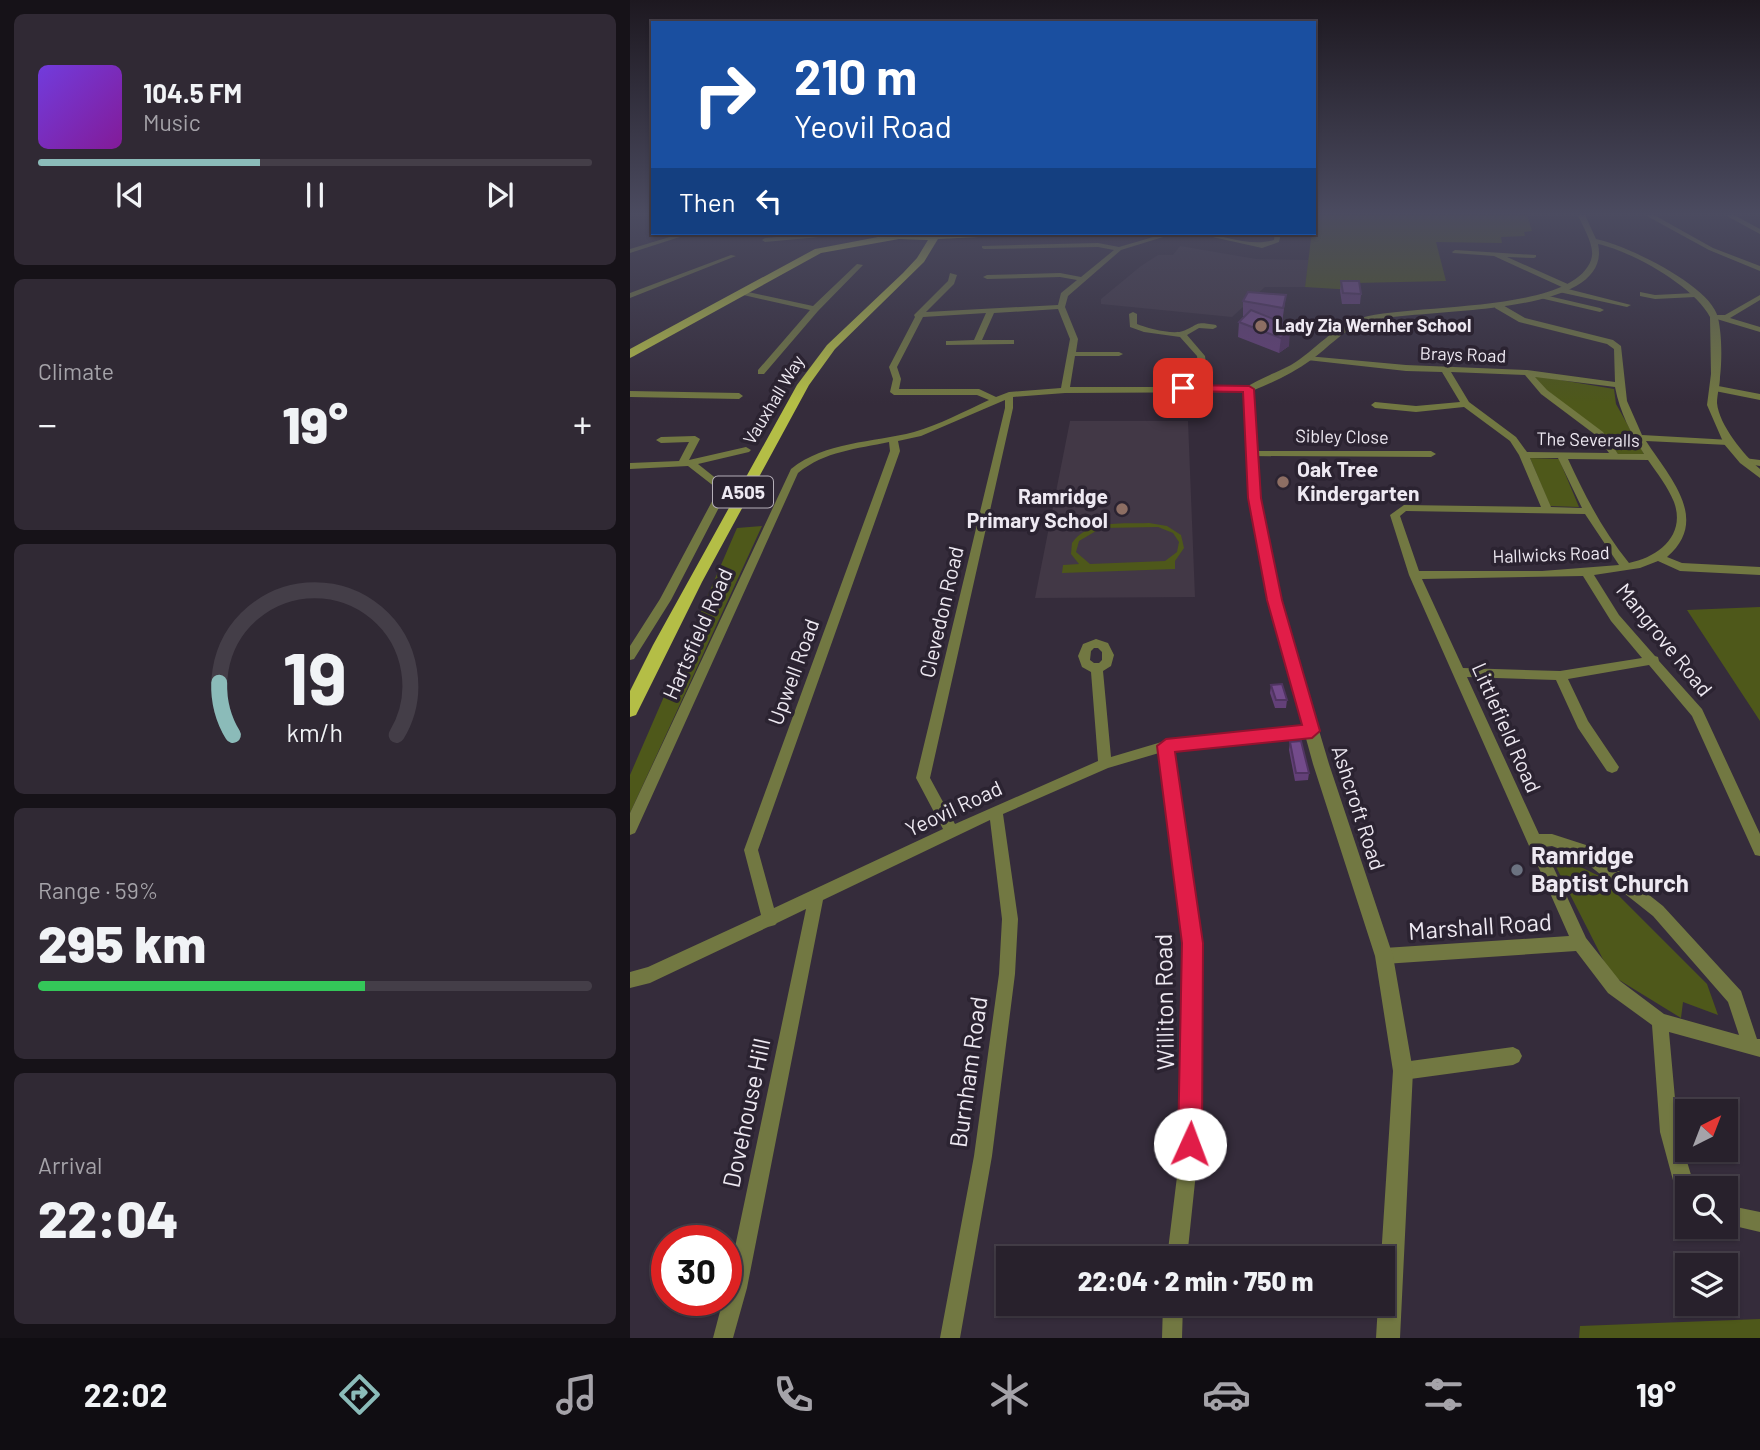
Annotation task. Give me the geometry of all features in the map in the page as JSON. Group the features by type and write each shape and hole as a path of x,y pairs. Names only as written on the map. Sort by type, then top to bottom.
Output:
{"main road":[{"path":"630,352 769,277"},
{"name":"Vauxhall Way","path":"630,710 700,571 813,371 830,348 904,277"}],"street":[{"path":"630,296 678,277"},
{"path":"761,372 815,309 847,277"},
{"path":"952,277 951,282 931,296 918,315 893,367 897,379 894,392 979,392 993,399"},
{"path":"1073,277 1082,279"},
{"path":"1543,277 1564,288 1627,305"},
{"path":"894,440 933,428 993,399 1009,395 1065,390 1249,389 1307,358 1349,326 1374,316 1406,311 1498,306 1543,296 1583,277"},
{"path":"1671,277 1695,295 1717,317 1760,330"},
{"path":"1065,390 1074,339 1061,307 1065,295 1082,279"},
{"path":"742,292 815,309"},
{"path":"1643,294 1655,297 1695,295"},
{"path":"1543,296 1600,310"},
{"path":"1717,317 1760,297"},
{"path":"1498,306 1522,320 1618,348 1621,404 1638,438 1679,502 1683,522 1676,542 1658,558 1680,567 1700,570 1760,571"},
{"path":"918,315 1061,307"},
{"path":"977,343 990,313"},
{"path":"1133,314 1133,325 1144,330 1182,335 1198,325 1213,327"},
{"path":"1717,317 1716,374 1712,405 1728,442 1760,475"},
{"path":"1133,336 1143,335 1144,330"},
{"path":"1182,335 1201,356 1205,388"},
{"path":"949,343 1011,342"},
{"path":"1073,354 1119,354"},
{"name":"Brays Road","path":"1307,358 1445,370 1527,373 1618,385"},
{"path":"1445,370 1466,404 1513,439 1524,455 1548,511"},
{"path":"1527,373 1544,392 1600,434 1615,456"},
{"path":"1713,388 1760,397"},
{"name":"Ashcroft Road","path":"1249,389 1254,498 1274,600 1312,731 1384,956 1403,1071 1388,1338"},
{"path":"630,394 739,396"},
{"name":"Clevedon Road","path":"952,833 923,778 1009,408 1009,395"},
{"path":"1375,405 1416,409 1466,404"},
{"path":"1638,438 1728,442"},
{"path":"661,440 695,439 687,463"},
{"name":"Hartsfield Road","path":"630,829 794,471 808,460 830,451 894,440"},
{"name":"Upwell Road","path":"770,920 751,850 895,451 894,440"},
{"path":"631,467 687,463 746,450"},
{"name":"Sibley Close","path":"1252,454 1431,454"},
{"name":"The Severalls","path":"1524,455 1651,457"},
{"path":"1562,456 1586,511 1607,544 1627,567"},
{"path":"1744,461 1760,463"},
{"path":"630,656 665,600 722,492 720,486 687,463"},
{"name":"Littlefield Road","path":"1586,511 1405,508 1395,515 1415,575 1457,673 1580,943 1614,987 1660,1021 1755,1047"},
{"name":"Hallwicks Road","path":"1415,575 1586,571 1627,567 1658,558"},
{"name":"Mangrove Road","path":"1586,571 1615,618 1697,713 1760,850"},
{"path":"1457,673 1560,676 1654,660"},
{"path":"1097,667 1105,764"},
{"path":"1560,676 1583,724 1612,767"},
{"name":"Yeovil Road","path":"630,981 650,975 996,811 1105,764 1166,746 1312,731"},
{"name":"Williton Road","path":"1166,746 1193,943 1190,1144 1178,1246"},
{"name":"Burnham Road","path":"950,1338 983,1156 1007,974 1010,919 996,811"},
{"path":"1533,841 1552,840 1581,850 1658,911 1735,997 1755,1047"},
{"name":"Dovehouse Hill","path":"723,1338 737,1288 816,898"},
{"name":"Marshall Road","path":"1384,956 1580,943"},
{"path":"1660,1021 1670,1132 1682,1176"},
{"path":"1403,1071 1513,1056"},
{"path":"1738,1217 1760,1222"},
{"path":"1172,1338 1173,1316"}],"shaded area":[{"path":"1127,277 1306,277 1305,287 1265,287 1232,317 1101,304 1101,299"},
{"name":"Ramridge Primary School","path":"1070,421 1188,421 1195,597 1035,598"}],"green space":[{"path":"1306,277 1445,277 1446,281 1355,283 1354,290 1305,287"},
{"path":"1531,375 1614,389 1616,404 1644,454 1618,454 1598,432 1552,396"},
{"path":"1530,458 1559,459 1579,507 1550,506"},
{"path":"1149,523 1167,526 1181,535 1184,548 1175,561 1175,569 1062,573 1063,565 1079,564 1071,554 1072,543 1087,530 1107,524","holes":["1158,527 1173,533 1179,542 1177,552 1165,561 1090,564 1076,552 1079,541 1101,528"]},
{"path":"762,526 630,813 630,775 737,528"},
{"path":"1760,607 1760,721 1687,610"},
{"path":"1548,851 1599,876 1707,984 1718,1015 1683,1002 1681,1018 1611,975"},
{"path":"1760,1319 1760,1338 1579,1338 1580,1326"}],"building":[{"path":"1341,281 1359,281 1361,294 1343,293"},
{"path":"1248,292 1286,295 1283,308 1243,301"},
{"path":"1251,310 1283,323 1277,327 1290,331 1281,338 1239,322"},
{"path":"1282,684 1287,700 1276,700 1271,685"},
{"path":"1301,741 1309,773 1296,773 1290,742"}],"place":[{"name":"Lady Zia Wernher School","path":"1261,326"},
{"name":"Oak Tree Kindergarten","path":"1283,482"},
{"name":"Ramridge Primary School","path":"1122,509"},
{"name":"Ramridge Baptist Church","path":"1517,870"}],"route":[{"path":"1183,388 1249,389 1254,498 1274,600 1312,731 1166,746 1193,943 1190,1144"}]}
